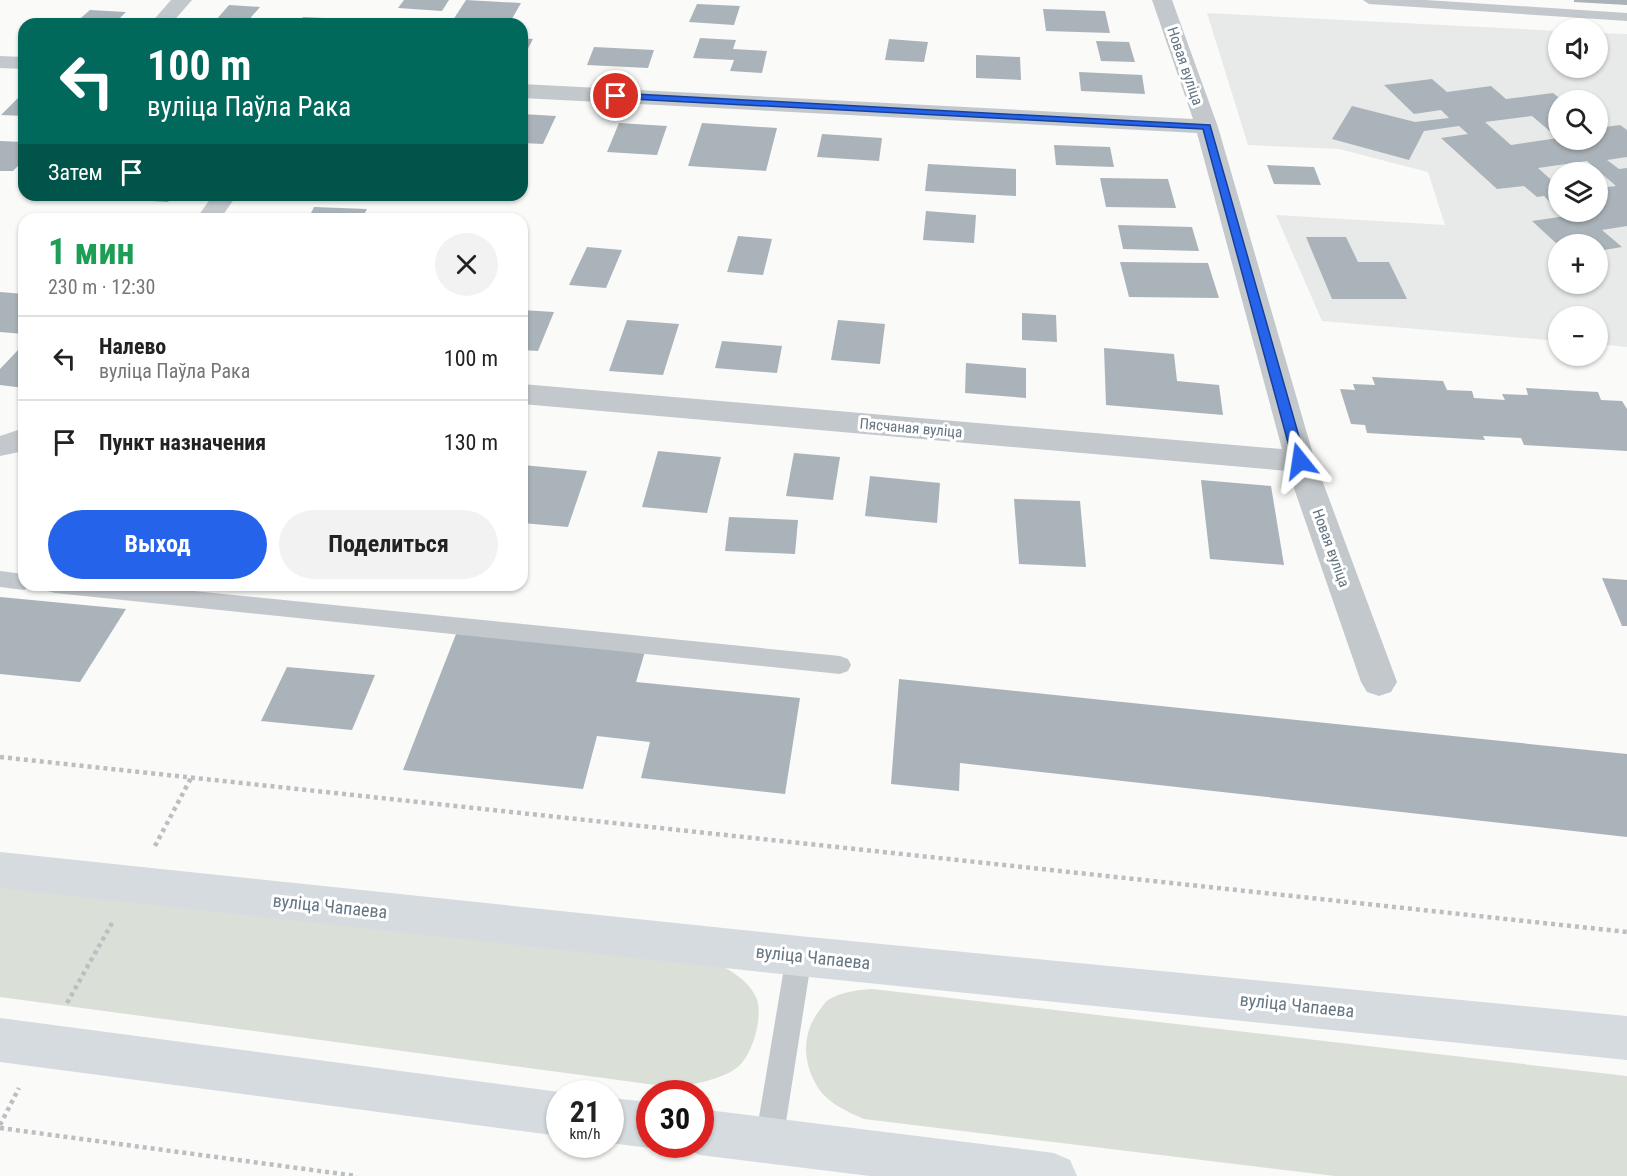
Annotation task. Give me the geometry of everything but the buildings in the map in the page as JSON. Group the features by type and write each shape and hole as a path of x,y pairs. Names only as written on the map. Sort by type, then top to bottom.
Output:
{"main road":[{"name":"вуліца Чапаева","path":"0,870 799,956 1627,1038"},
{"path":"0,1040 546,1112"},
{"path":"714,1134 1054,1176"}],"street":[{"path":"166,18 182,0"},
{"name":"Новая вуліца","path":"1162,0 1207,127 1300,461 1379,682"},
{"path":"0,62 18,63"},
{"path":"528,91 1207,127"},
{"name":"Пясчаная вуліца","path":"528,395 1300,461"},
{"path":"0,446 18,442"}],"lane":[{"path":"1369,0 1627,17"},
{"path":"0,579 18,581"},
{"path":"114,591 840,665"},
{"path":"769,1141 799,956"}],"path":[{"path":"0,757 1627,932"},
{"path":"191,778 0,1126 357,1176"}],"shaded area":[{"path":"1207,13 1548,30 1548,78 1608,78 1608,33 1627,34 1627,347 1608,345 1608,306 1548,306 1548,340 1322,321 1276,215 1445,225 1428,172 1339,149 1248,145"},
{"path":"0,879 714,962 738,976 748,985 756,997 759,1014 756,1033 749,1052 739,1066 733,1070 708,1080 636,1080 636,1082 0,997"},
{"path":"872,989 1627,1076 1627,1176 1335,1176 864,1119 846,1111 825,1097 810,1072 806,1052 813,1021 828,1000 849,992"}],"route":[{"path":"616,96 1207,127 1300,461"}]}
